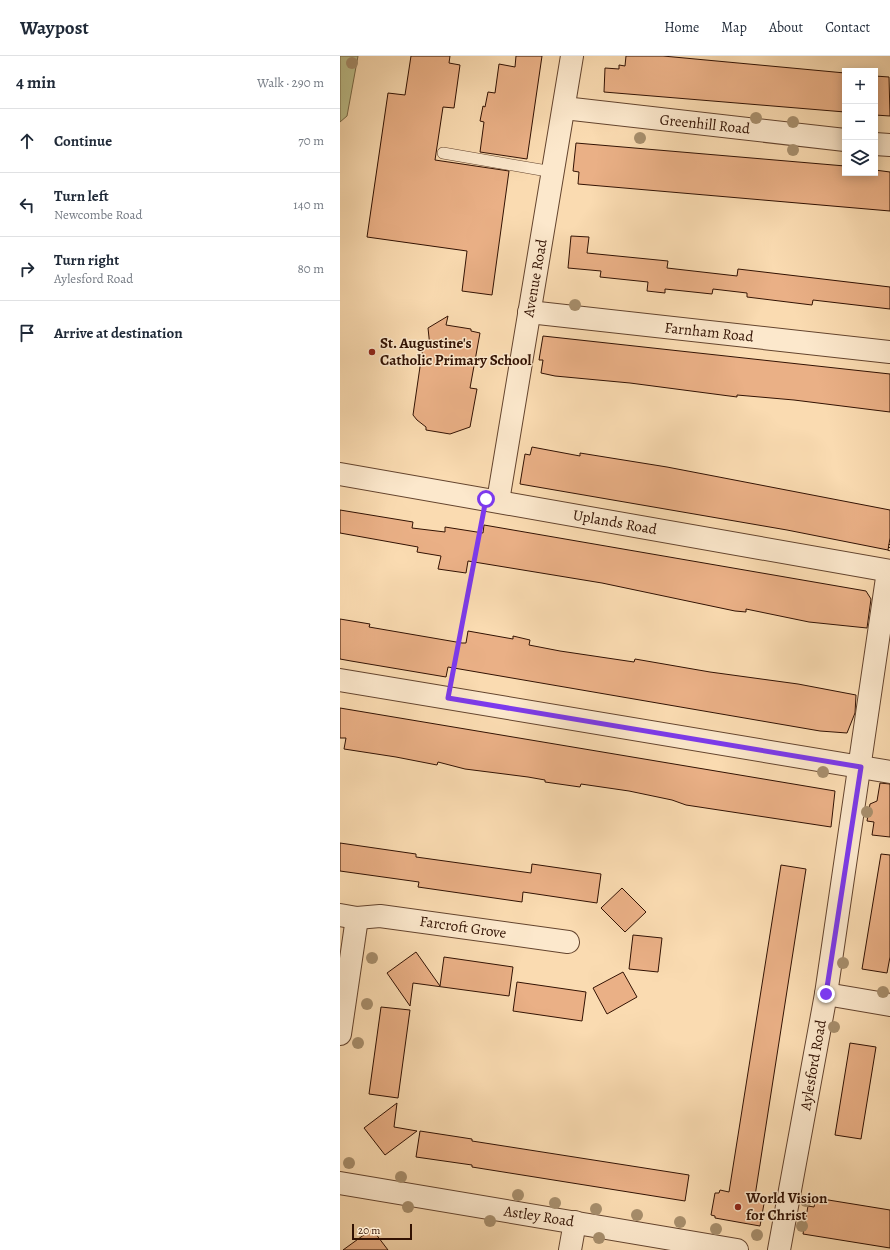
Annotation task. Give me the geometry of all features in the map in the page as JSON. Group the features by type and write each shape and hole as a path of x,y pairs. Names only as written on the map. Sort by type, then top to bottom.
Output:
{"street":[{"name":"Avenue Road","path":"492,500 529,312 572,56"},
{"name":"Greenhill Road","path":"564,108 842,140"},
{"path":"878,144 890,145"},
{"name":"Farnham Road","path":"529,312 890,352"},
{"name":"Uplands Road","path":"340,474 889,571"},
{"name":"Aylesford Road","path":"780,1250 826,994 889,571"},
{"path":"340,680 890,772"},
{"path":"340,1034 349,916"},
{"name":"Farcroft Grove","path":"349,916 380,916 568,942"},
{"path":"826,994 890,1005"},
{"name":"Astley Road","path":"340,1183 737,1250"},
{"path":"570,1250 575,1222"}],"lane":[{"path":"443,153 553,172"}],"path":[{"path":"448,698 492,500"}],"green space":[{"path":"340,56 358,56 347,116 340,122"}],"building":[{"path":"411,56 450,56 449,63 460,65 454,108 443,107 435,160 509,171 492,295 462,291 467,251 367,237 388,93 405,95"},
{"path":"516,56 542,56 527,159 480,152 484,122 480,121 488,92 495,93 499,64 515,67"},
{"path":"626,56 663,56 842,73 842,112 604,92 605,68 619,69 619,65 625,66"},
{"path":"878,76 889,77 890,116 878,115"},
{"path":"576,143 842,166 842,176 878,176 878,170 890,172 890,211 578,184 579,172 573,171"},
{"path":"571,236 589,237 587,253 668,261 667,268 737,276 738,269 890,287 890,309 813,300 812,305 747,297 747,293 713,289 712,294 665,289 665,293 647,291 648,282 600,277 601,271 568,268"},
{"path":"448,316 446,325 471,329 471,331 480,333 470,388 477,389 470,427 450,434 426,430 426,427 413,415 423,346 430,347 428,328"},
{"path":"543,336 890,374 890,412 794,400 737,395 737,397 630,383 555,376 541,373 543,360 539,360"},
{"path":"532,447 580,456 580,453 667,467 890,510 890,538 888,550 787,530 520,484 525,454 530,455"},
{"path":"340,510 413,522 412,528 445,532 445,527 483,533 484,525 866,591 871,599 867,628 809,622 746,609 746,612 735,611 602,583 468,561 466,573 438,569 441,556 417,552 418,547 340,533"},
{"path":"340,619 370,624 369,627 462,643 466,643 468,631 513,639 513,636 530,640 529,645 560,651 634,662 635,659 710,672 798,684 856,695 855,713 847,733 820,731 448,667 446,677 340,659"},
{"path":"340,708 835,791 831,827 686,805 672,800 629,791 581,784 580,787 545,782 545,780 465,769 438,762 437,765 344,749 346,738 340,738"},
{"path":"880,783 890,784 890,837 872,835 874,822 867,821 870,804 877,801"},
{"path":"340,843 416,854 416,857 531,873 532,864 601,874 597,903 523,892 522,902 418,887 419,882 340,871"},
{"path":"881,854 890,855 890,957 887,973 862,969"},
{"path":"781,865 806,869 755,1196 765,1198 760,1226 715,1218 715,1216 711,1215 715,1193 719,1193 720,1190 729,1192"},
{"path":"622,888 646,912 625,932 601,908"},
{"path":"633,935 662,938 658,972 629,969"},
{"path":"416,952 440,986 444,957 513,967 509,996 413,983 410,1006 387,973"},
{"path":"623,972 637,997 607,1014 593,988"},
{"path":"517,982 586,992 582,1021 513,1011"},
{"path":"381,1007 410,1010 398,1098 369,1094"},
{"path":"850,1043 876,1047 861,1139 835,1135"},
{"path":"397,1103 394,1127 417,1131 385,1155 364,1128"},
{"path":"420,1131 472,1139 472,1141 689,1175 685,1201 416,1157"},
{"path":"816,1198 890,1210 890,1248 803,1234 808,1206 814,1207"},
{"path":"372,1229 388,1250 343,1250"}],"place":[{"name":"St. Augustine's Catholic Primary School","path":"372,352"},
{"name":"World Vision for Christ","path":"738,1207"}],"route":[{"path":"486,499 448,698 861,767 826,994"}]}
